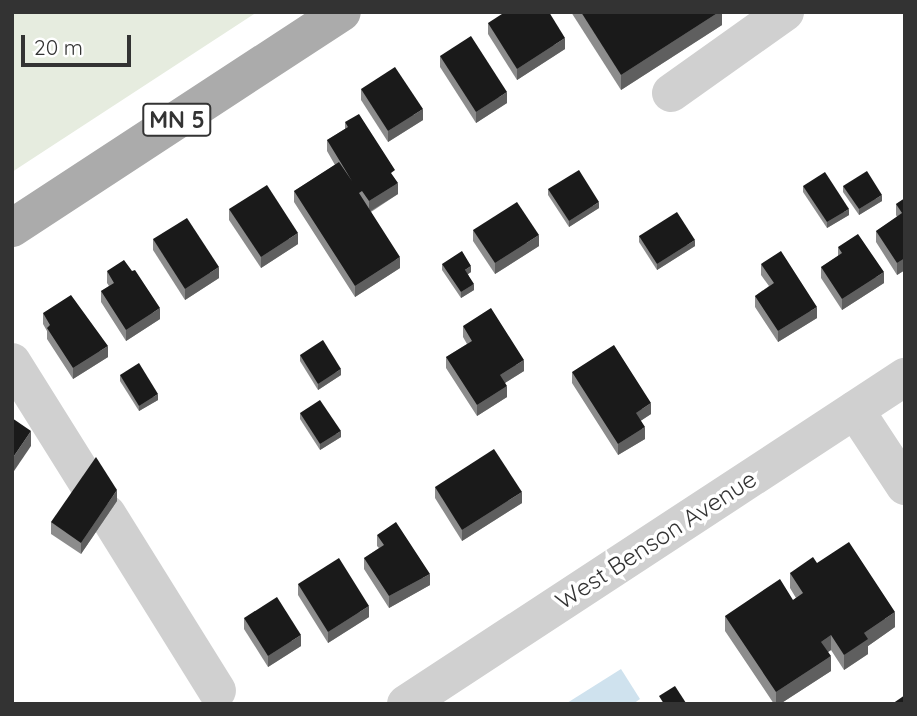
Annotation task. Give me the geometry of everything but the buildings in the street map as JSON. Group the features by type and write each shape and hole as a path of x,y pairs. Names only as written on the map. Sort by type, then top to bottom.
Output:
{"main road":[{"name":"MN 5","path":"12,228 342,12"}],"street":[{"path":"671,93 785,12"},
{"path":"12,362 87,482"},
{"name":"West Benson Avenue","path":"406,704 905,377"},
{"path":"855,410 905,486"},
{"path":"107,514 216,691"}],"shaded area":[{"path":"12,12 257,12 12,172"}],"water":[{"path":"621,669 640,699 633,704 567,703"}]}
